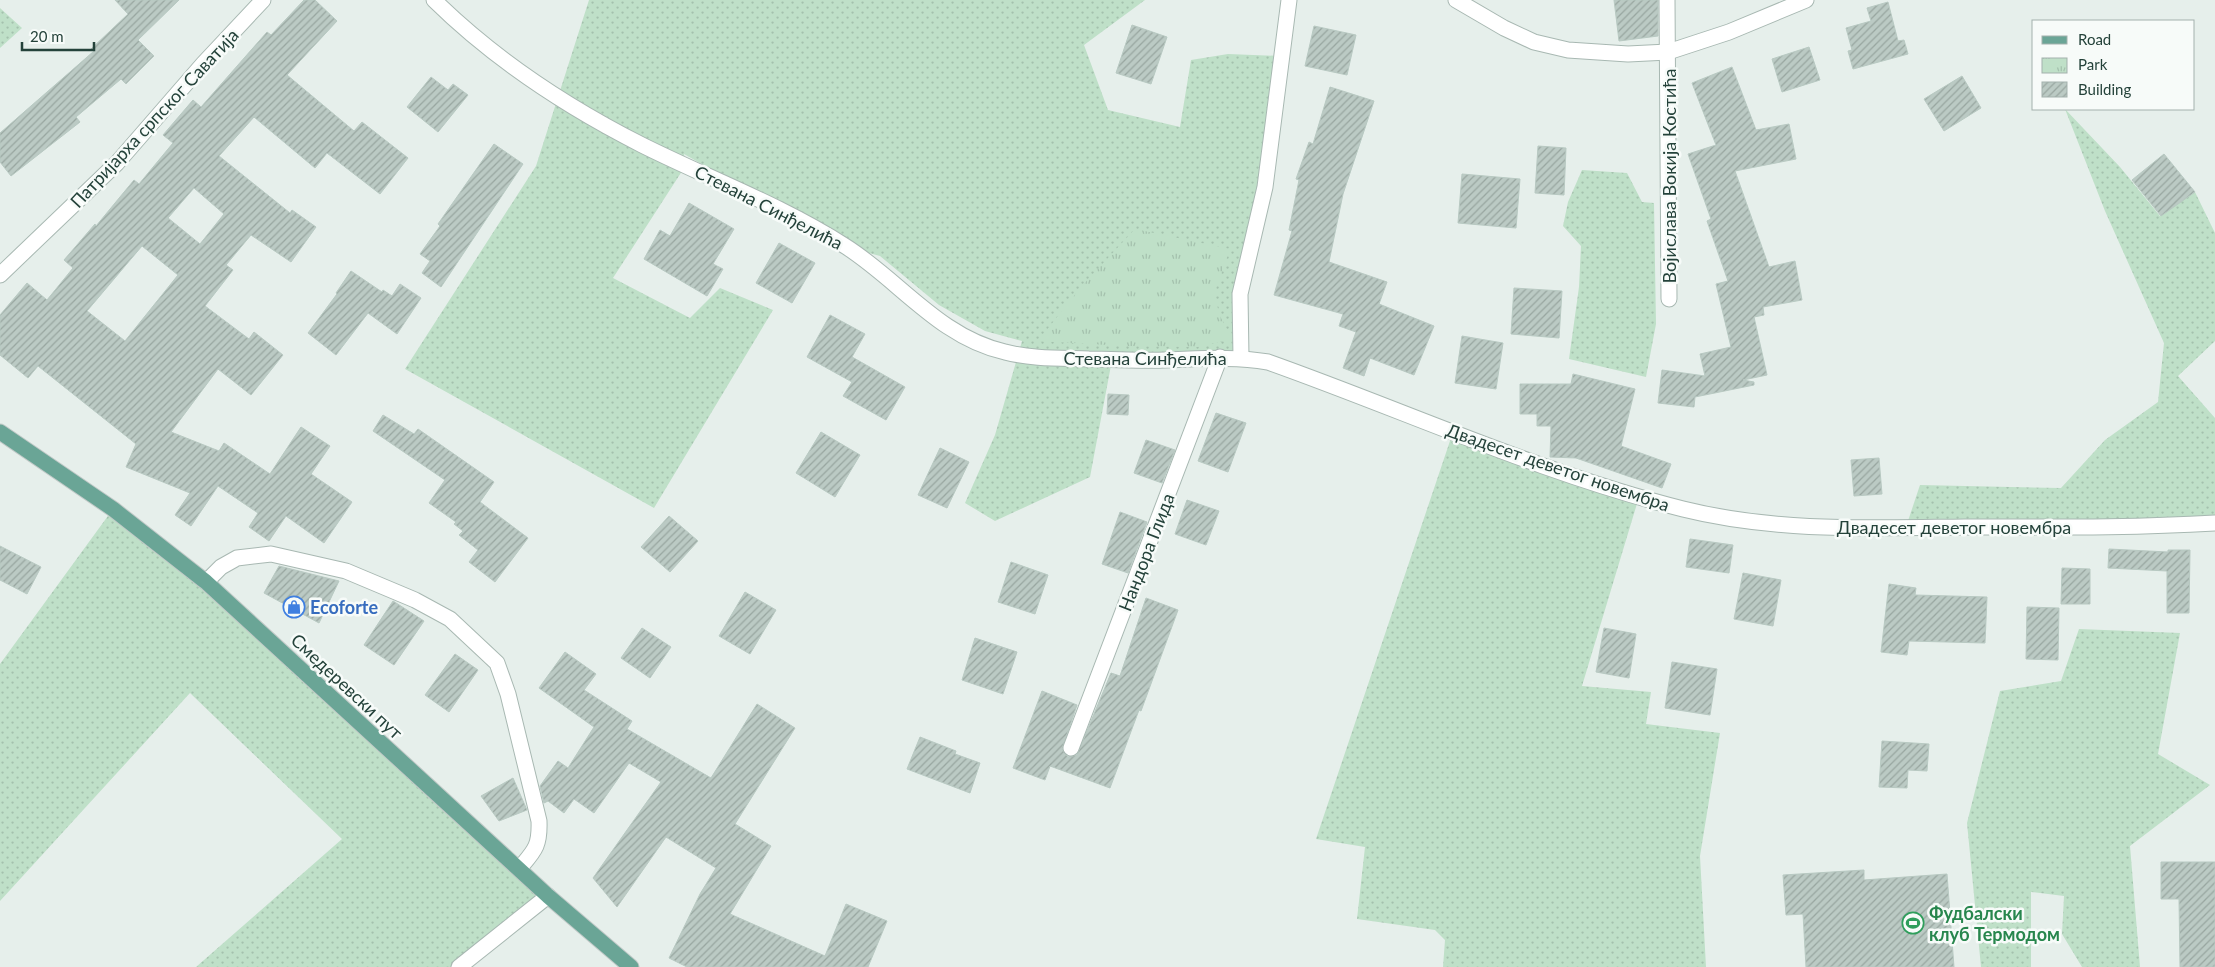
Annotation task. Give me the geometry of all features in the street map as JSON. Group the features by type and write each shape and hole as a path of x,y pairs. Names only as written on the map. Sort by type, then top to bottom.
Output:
{"main road":[{"name":"Смедеревски пут","path":"0,432 113,509 206,582 548,896 631,967"}],"street":[{"name":"Патријарха српског Саватија","path":"0,275 117,162 262,0"},
{"name":"Стевана Синђелића","path":"434,0 487,47 558,96 629,138 783,211 847,246 935,318 959,334 981,345 1003,352 1062,358 1162,360 1220,357 1241,358"},
{"path":"1241,358 1240,294 1265,187 1289,0"},
{"path":"1456,0 1504,28 1534,42 1568,50 1606,53 1668,52 1729,32 1806,0"},
{"name":"Војислава Вокија Костића","path":"1667,0 1669,299"},
{"name":"Нандора Глида","path":"1071,748 1220,357"},
{"name":"Двадесет деветог новембра","path":"1241,358 1268,362 1591,482 1685,509 1729,517 1788,525 1862,528 2101,527 2215,523"},
{"path":"206,582 221,567 237,558 271,554 346,572 384,586 450,619 466,633 497,663 508,694 539,822 540,838 534,850 519,869"},
{"path":"459,967 548,896"}],"green space":[{"path":"589,0 1145,0 1084,45 1108,110 1180,127 1191,60 1228,54 1281,56 1251,246 1241,358 1112,360 1090,477 995,521 965,503 995,435 1022,341 985,331 939,305 880,256 847,247 684,154 686,165 613,278 690,318 720,288 773,310 654,508 405,369 536,166"},
{"path":"0,8 22,28 0,48"},
{"path":"2065,110 2120,167 2160,216 2195,192 2215,233 2215,341 2178,376 2215,418 2215,523 1906,527 1920,485 2061,488 2105,440 2158,402 2164,343 2105,211"},
{"path":"1582,170 1627,173 1642,202 1654,203 1656,324 1646,377 1569,359 1579,287 1581,246 1563,226 1568,202"},
{"path":"1135,229 1230,249 1214,294 1220,316 1232,339 1197,347 1126,346 1038,341 1081,287"},
{"path":"1453,432 1639,497 1582,686 1651,692 1646,724 1720,733 1700,856 1706,967 1443,967 1445,940 1435,930 1357,919 1365,847 1316,839"},
{"path":"113,509 157,543 548,896 459,967 196,967 342,839 190,693 0,901 0,664"},
{"path":"2079,629 2180,633 2158,754 2210,785 2130,846 2140,967 2082,967 2062,934 2064,896 2031,892 2031,967 1981,967 1967,823 2000,691 2061,681"}],"building":[{"path":"115,0 179,0 138,40 154,56 126,84 121,79 76,117 80,122 11,176 0,162 0,133 94,51 91,49 128,14"},
{"path":"304,0 315,0 337,21 287,75 354,131 362,122 408,158 380,194 327,153 315,168 254,117 219,156 290,213 292,210 316,227 291,262 251,235 226,265 233,270 205,306 249,339 254,332 283,355 251,395 218,369 171,432 219,451 224,443 270,474 301,427 330,446 311,474 352,502 324,543 286,516 269,541 249,527 258,513 218,486 191,526 175,515 190,493 126,467 136,444 38,366 28,378 0,355 0,315 27,283 47,300 73,268 64,260 95,224 96,226 134,180 139,184 173,143 163,135 193,100 201,107 267,32 271,35","holes":["194,188 224,214 200,244 168,218","142,246 178,275 125,341 87,311"]},
{"path":"1614,0 1658,0 1658,36 1619,41"},
{"path":"1888,2 1898,41 1904,40 1908,54 1853,69 1848,51 1852,50 1846,28 1871,21 1867,8"},
{"path":"1132,25 1167,37 1151,84 1116,73"},
{"path":"1314,26 1356,35 1347,75 1305,66"},
{"path":"1809,47 1820,80 1782,92 1772,59"},
{"path":"1732,67 1756,130 1789,124 1796,159 1735,171 1769,267 1795,261 1802,300 1763,307 1764,315 1754,317 1767,375 1743,380 1754,382 1754,385 1695,397 1694,407 1658,403 1662,370 1705,376 1700,354 1731,347 1716,284 1728,281 1707,221 1711,219 1688,154 1716,145 1692,83"},
{"path":"1962,76 1981,108 1944,131 1924,99"},
{"path":"431,77 448,90 453,84 468,95 438,132 407,107"},
{"path":"1330,87 1374,101 1343,194 1329,262 1387,282 1379,304 1434,326 1414,375 1370,358 1364,376 1343,368 1356,332 1339,326 1343,314 1274,295 1292,231 1289,230 1299,180 1296,179 1309,142 1313,144"},
{"path":"494,144 523,164 441,287 422,273 430,261 420,254 440,226 438,224"},
{"path":"1538,146 1566,148 1564,195 1535,193"},
{"path":"2164,154 2195,192 2161,216 2132,180"},
{"path":"1462,174 1520,179 1516,228 1458,223"},
{"path":"689,203 734,229 713,264 723,269 707,296 644,259 660,230 670,236"},
{"path":"779,243 815,263 792,303 756,283"},
{"path":"351,271 382,292 383,290 392,296 400,284 421,298 397,334 368,313 336,355 308,333 337,294"},
{"path":"1514,288 1562,291 1559,338 1511,334"},
{"path":"830,315 865,334 852,357 905,387 886,420 843,396 852,382 807,357"},
{"path":"1462,336 1503,343 1496,389 1455,383"},
{"path":"1573,374 1635,389 1621,446 1671,464 1662,488 1576,458 1550,457 1551,426 1537,426 1537,414 1520,414 1520,384 1571,384"},
{"path":"1108,394 1129,395 1128,415 1107,414"},
{"path":"1216,413 1246,423 1228,472 1198,461"},
{"path":"383,415 414,434 418,429 494,482 480,502 528,538 495,582 469,562 478,550 459,535 463,531 454,524 456,522 429,503 445,480 373,431"},
{"path":"821,432 860,455 835,497 796,473"},
{"path":"1146,440 1175,450 1162,483 1134,473"},
{"path":"940,448 969,462 947,508 918,495"},
{"path":"1879,458 1882,494 1854,496 1851,460"},
{"path":"1187,500 1219,511 1206,545 1175,534"},
{"path":"1120,512 1147,522 1128,573 1102,564"},
{"path":"669,516 698,541 670,572 641,547"},
{"path":"1690,539 1733,545 1729,573 1686,567"},
{"path":"0,546 41,567 27,594 0,580"},
{"path":"2109,549 2168,552 2168,550 2190,550 2189,613 2167,613 2167,571 2108,568"},
{"path":"1011,562 1048,575 1035,614 998,602"},
{"path":"279,566 339,581 319,623 264,593"},
{"path":"2062,568 2090,569 2090,604 2061,604"},
{"path":"1743,573 1781,580 1773,626 1734,619"},
{"path":"1889,584 1916,588 1915,595 1987,597 1985,643 1909,641 1907,655 1881,652"},
{"path":"745,592 776,610 750,654 719,636"},
{"path":"1146,598 1178,610 1110,788 1050,766 1045,780 1013,768 1042,691 1077,705 1062,749 1068,757 1077,755 1111,673 1120,676"},
{"path":"393,601 424,621 394,665 364,645"},
{"path":"2027,607 2059,608 2058,660 2026,659"},
{"path":"642,628 671,647 650,678 621,658"},
{"path":"1604,628 1636,634 1629,678 1596,672"},
{"path":"975,638 1017,652 1003,694 962,680"},
{"path":"565,652 596,674 584,690 632,721 627,729 711,778 757,704 795,728 735,824 771,846 730,914 825,956 846,904 887,921 868,967 687,967 669,958 700,894 716,868 666,837 617,907 593,878 661,782 629,763 594,813 574,799 564,813 548,801 544,803 540,786 558,761 568,768 594,727 539,688"},
{"path":"455,654 478,670 449,712 425,695"},
{"path":"1672,662 1717,669 1710,715 1665,708"},
{"path":"920,737 956,751 955,754 980,763 970,793 907,769"},
{"path":"1882,741 1929,744 1927,771 1908,770 1907,788 1879,787"},
{"path":"513,778 527,810 499,821 481,796"},
{"path":"2161,862 2215,862 2215,967 2180,967 2179,899 2161,899"},
{"path":"1864,870 1864,880 1947,874 1954,967 1806,967 1803,914 1786,915 1783,875"}],"place":[{"name":"Ecoforte","path":"294,607"},
{"name":"Фудбалски клуб Термодом","path":"1913,923"}]}
